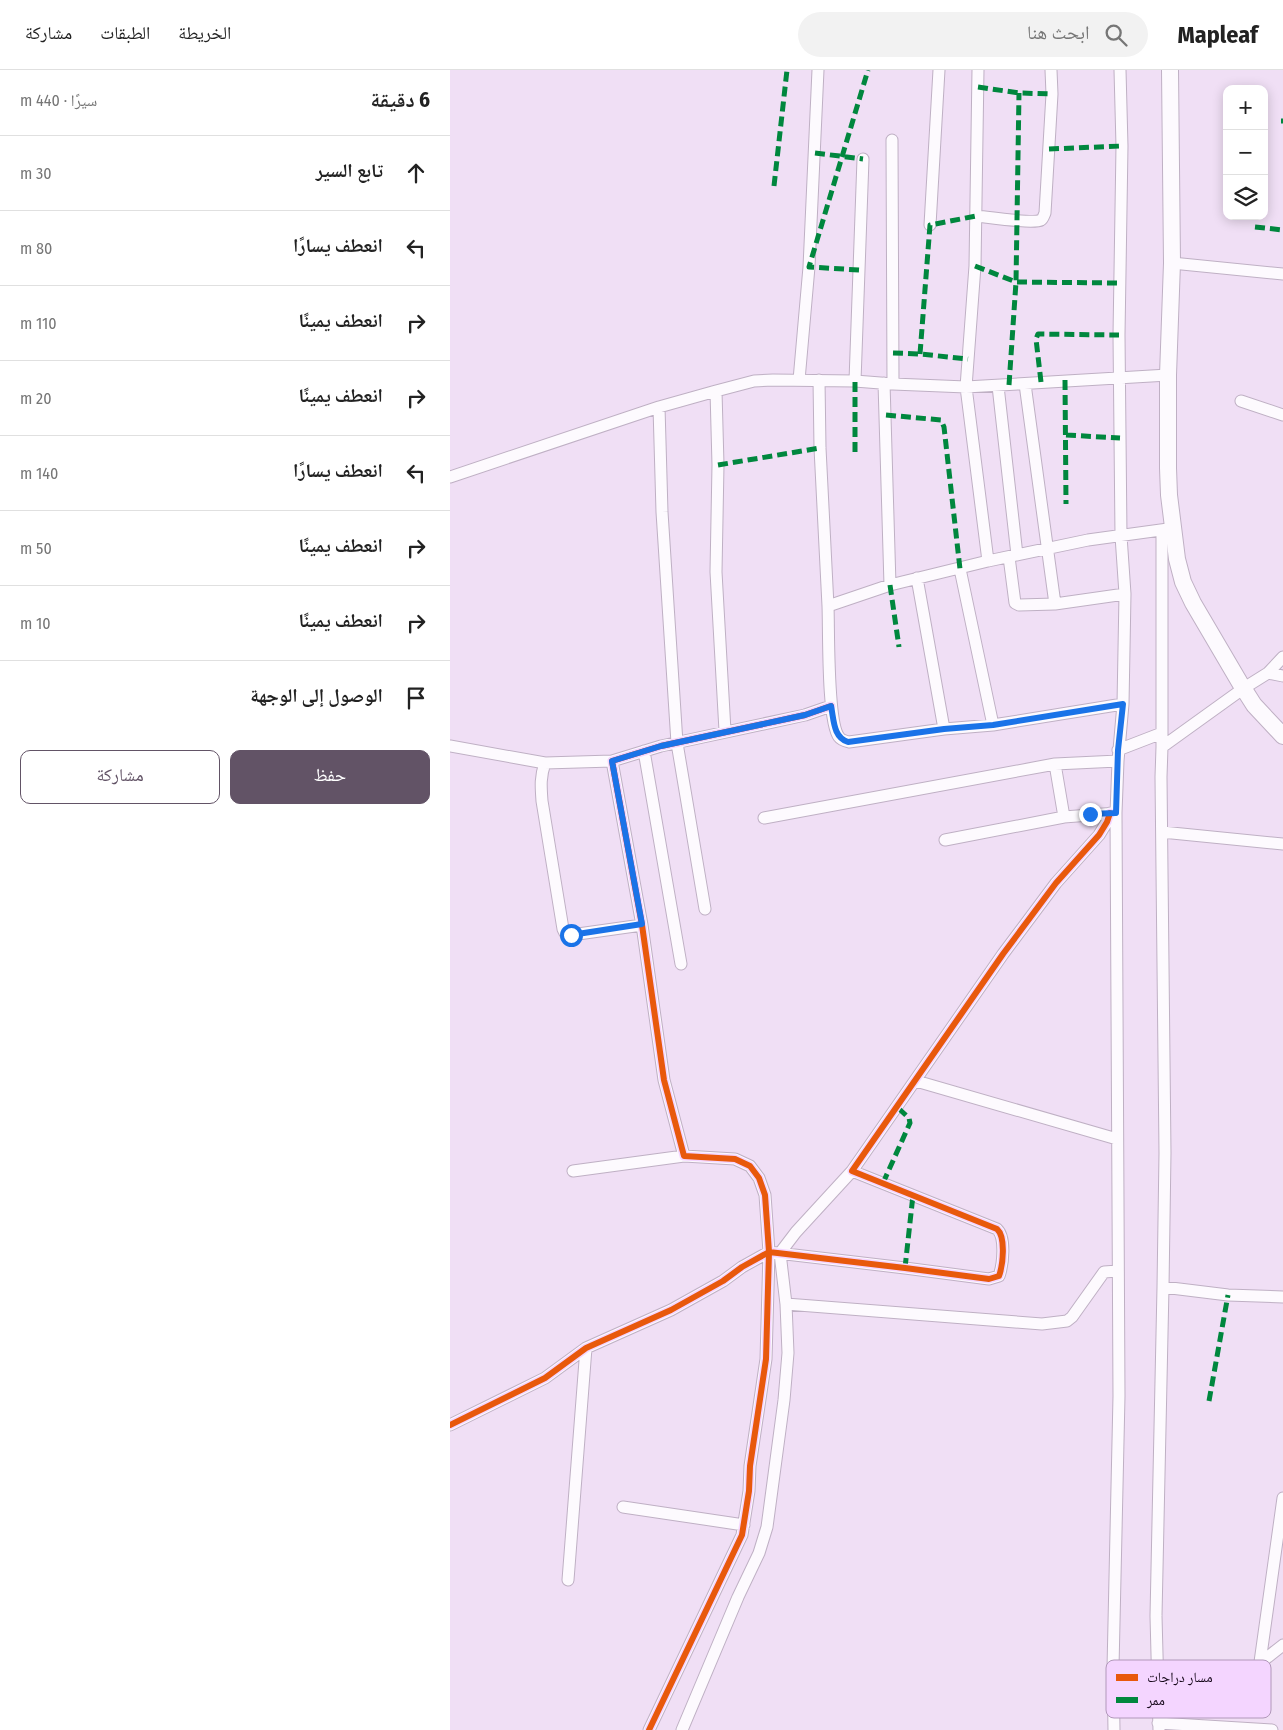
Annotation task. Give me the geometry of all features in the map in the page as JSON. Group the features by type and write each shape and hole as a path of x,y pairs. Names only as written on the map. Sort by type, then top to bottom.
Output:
{"main road":[{"path":"1170,70 1172,263 1168,374 1168,529 1183,582 1193,603 1254,705 1283,736"}],"street":[{"path":"800,380 809,257 818,70"},
{"path":"930,225 939,70"},
{"path":"978,70 975,266 966,386 988,561"},
{"path":"976,216 1038,221 1043,218 1045,213 1051,103 1051,70"},
{"path":"1113,1660 1119,1396 1113,813 1123,704 1125,594 1121,536 1119,326 1122,146 1120,70"},
{"path":"890,585 889,384 892,140"},
{"path":"855,380 863,159"},
{"path":"1172,263 1283,274"},
{"path":"450,477 659,406 754,381 855,380 889,384 998,386 1168,374"},
{"path":"819,380 831,706 837,736 848,742 944,729 993,725 1123,704"},
{"path":"1025,384 1054,604"},
{"path":"998,386 1013,556 1015,603 1024,605 1054,604 1125,594"},
{"path":"716,391 718,465 716,572 725,732"},
{"path":"1241,401 1283,415"},
{"path":"659,406 663,522 677,743 705,909"},
{"path":"828,606 890,585 988,561 1088,540 1168,529 1162,733 1165,1153 1156,1616 1157,1660"},
{"path":"960,569 993,725"},
{"path":"917,578 944,729"},
{"path":"1162,747 1244,688 1268,674 1283,657"},
{"path":"1268,674 1283,676"},
{"path":"450,746 545,763 612,761 661,746 805,715 831,706"},
{"path":"764,818 1055,764 1118,756 1162,733"},
{"path":"644,751 681,964"},
{"path":"612,761 642,924 664,1080 684,1156"},
{"path":"545,763 540,782 564,933 571,935 642,924"},
{"path":"1055,764 1064,817"},
{"path":"945,840 1064,817 1113,813"},
{"path":"450,1425 545,1378 586,1348 671,1310 723,1281 742,1267 775,1253 852,1171 916,1082 1003,954 1056,883 1099,835 1113,813"},
{"path":"1162,832 1283,844"},
{"path":"916,1082 1117,1139"},
{"path":"573,1171 684,1156 735,1159 750,1166 759,1178 765,1195 786,1304 788,1327 787,1362 780,1430 767,1527 760,1553 738,1597 682,1730"},
{"path":"775,1253 989,1279 995,1279 999,1276 1001,1270 1002,1238 1001,1233 997,1229 852,1171"},
{"path":"649,1730 742,1535 766,1359 775,1253"},
{"path":"786,1304 1042,1324 1063,1322 1072,1317 1104,1272 1118,1271"},
{"path":"1163,1287 1228,1294 1283,1297"},
{"path":"568,1580 586,1348"},
{"path":"1260,1660 1283,1498"},
{"path":"623,1507 744,1525"},
{"path":"1263,1660 1283,1645"},
{"path":"1159,1726 1272,1730"}],"marked path":[{"path":"774,186 787,70"},
{"path":"859,270 809,267 868,70"},
{"path":"978,87 1019,93 1052,94"},
{"path":"1009,385 1016,282 1019,93"},
{"path":"1049,149 1122,146"},
{"path":"815,153 863,159"},
{"path":"920,354 930,225 976,216"},
{"path":"1255,227 1283,230"},
{"path":"975,266 1016,282 1119,283"},
{"path":"1041,382 1036,339 1038,334 1119,335"},
{"path":"893,353 968,359"},
{"path":"1065,380 1066,504"},
{"path":"855,381 855,452"},
{"path":"886,415 941,420 944,427 960,569"},
{"path":"1066,435 1120,438"},
{"path":"718,465 820,448"},
{"path":"890,585 899,647"},
{"path":"883,1183 910,1123 909,1118 897,1107"},
{"path":"905,1268 913,1195"},
{"path":"1209,1401 1228,1295"}],"cycle path":[{"path":"649,1730 742,1535 766,1359 769,1252 765,1195 759,1178 750,1166 735,1159 684,1156 664,1080 642,925 612,761 661,746 805,715 831,706"},
{"path":"450,1425 545,1378 586,1348 671,1310 723,1281 742,1267 769,1252 989,1279 999,1276 1002,1265 1003,1244 997,1229 852,1171 1003,954 1056,883 1099,835 1110,813"}],"route":[{"path":"571,935 642,924 612,761 661,746 805,715 831,706 837,736 848,742 858,742 944,729 993,725 1123,704 1118,750 1116,813 1090,814"}]}
